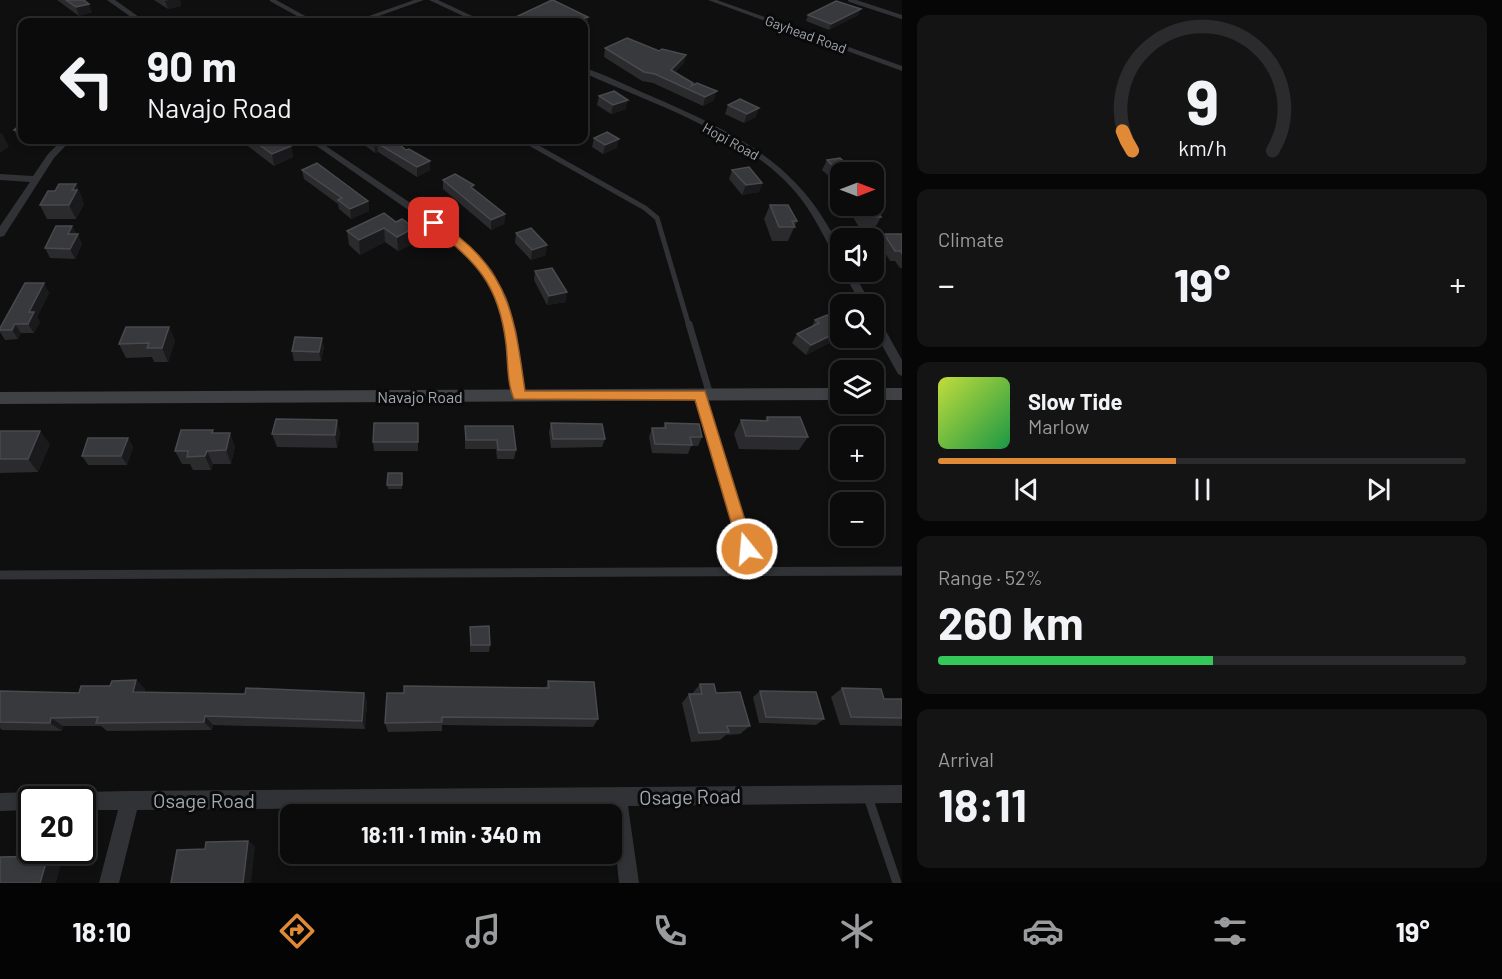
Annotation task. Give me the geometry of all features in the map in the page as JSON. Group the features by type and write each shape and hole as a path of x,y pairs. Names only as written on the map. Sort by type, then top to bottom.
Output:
{"main road":[{"name":"Navajo Road","path":"0,398 830,394"},
{"path":"884,394 902,394"}],"street":[{"path":"110,0 136,18"},
{"path":"368,18 422,0"},
{"path":"432,0 472,18"},
{"name":"Gayhead Road","path":"711,0 902,69"},
{"name":"Hopi Road","path":"588,72 723,135 773,166 794,184 830,239"},
{"path":"0,234 35,179 64,144"},
{"path":"318,144 451,235 488,272 501,298 511,333 519,395"},
{"path":"0,177 35,179"},
{"path":"884,338 902,371"},
{"name":"Osage Road","path":"96,801 902,794"},
{"path":"617,796 629,883"},
{"path":"109,883 130,800"},
{"path":"0,801 18,801"}],"lane":[{"path":"272,0 305,18"},
{"path":"850,0 902,17"},
{"path":"531,144 645,208 657,218 753,571"},
{"path":"0,575 902,571"},
{"path":"867,794 897,883"}],"building":[{"path":"66,0 84,0 89,4 76,7"},
{"path":"552,0 588,17 523,18 518,16"},
{"path":"836,1 861,9 831,24 808,15"},
{"path":"627,38 659,51 662,49 686,55 671,70 693,83 691,86 697,83 717,91 705,97 655,74 644,72 605,48"},
{"path":"614,91 628,100 613,105 599,96"},
{"path":"740,99 759,108 747,114 728,105"},
{"path":"607,132 619,139 605,145 594,138"},
{"path":"258,144 288,144 291,146 272,154"},
{"path":"379,144 399,144 406,150 409,149 430,161 417,167"},
{"path":"840,158 845,162 830,163 827,160"},
{"path":"317,163 368,201 350,209 338,200 342,198 302,170"},
{"path":"749,167 762,183 746,185 732,170"},
{"path":"455,174 474,185 471,187 505,214 491,220 443,180"},
{"path":"59,184 76,184 72,190 77,190 69,205 40,205 48,191 55,191"},
{"path":"770,205 788,205 797,221 792,221 795,227 779,227"},
{"path":"384,213 396,222 402,219 414,228 397,237 384,228 359,240 347,231"},
{"path":"56,226 72,226 68,234 78,234 70,249 45,248"},
{"path":"531,228 547,245 532,250 516,233"},
{"path":"884,234 902,234 902,254 901,251 895,251"},
{"path":"552,268 567,292 549,296 535,271"},
{"path":"25,283 44,283 29,312 34,312 28,324 15,324 12,330 0,330 0,328"},
{"path":"827,315 830,317 830,336 811,345 797,334 819,323 815,320"},
{"path":"126,327 169,327 162,348 147,348 149,343 119,344"},
{"path":"295,337 322,338 319,352 292,351"},
{"path":"767,417 800,417 808,437 746,436 741,420 768,421"},
{"path":"276,419 337,420 335,435 272,434"},
{"path":"374,423 418,423 418,442 373,442"},
{"path":"551,423 602,424 605,439 553,439"},
{"path":"665,423 699,424 702,437 690,437 692,445 655,444 652,428 666,428"},
{"path":"465,426 513,426 516,450 498,450 497,440 466,440"},
{"path":"181,430 213,430 212,433 230,433 226,450 207,451 205,456 187,457 188,451 175,451"},
{"path":"0,431 40,431 28,459 0,459"},
{"path":"88,438 128,438 121,456 82,456"},
{"path":"388,473 402,473 402,485 387,485"},
{"path":"489,626 490,645 471,645 470,627"},
{"path":"136,680 133,692 245,694 246,688 364,693 362,721 205,716 204,722 96,723 98,717 51,718 50,723 0,722 0,691 79,693 81,686 110,686 112,681"},
{"path":"548,681 594,682 598,719 442,717 442,722 385,723 387,693 404,693 404,686 549,688"},
{"path":"700,684 714,684 716,693 740,692 750,726 727,726 729,732 699,733 689,694 702,694"},
{"path":"842,688 881,689 884,699 902,699 902,718 851,717"},
{"path":"760,691 816,692 824,719 766,717"},
{"path":"248,841 243,883 171,883 177,850 205,849 206,842"},
{"path":"0,857 18,857 18,864 46,864 40,883 0,883"}],"route":[{"path":"434,223 471,253 488,272 501,298 511,333 519,395 700,395 747,549"}]}
